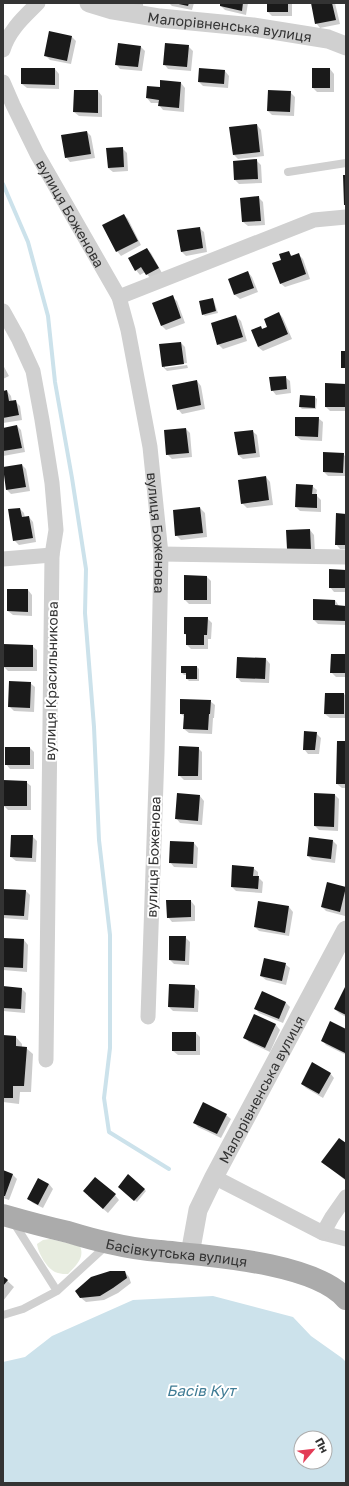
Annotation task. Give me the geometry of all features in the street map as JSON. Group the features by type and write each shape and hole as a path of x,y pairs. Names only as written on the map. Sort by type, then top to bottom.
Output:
{"main road":[{"name":"Басівкутська вулиця","path":"6,1216 108,1243 290,1270 321,1281 340,1292 346,1299"}],"street":[{"path":"3,50 6,40 20,20 38,3"},
{"name":"Малорівненська вулиця","path":"89,3 112,10 160,18 253,27 328,39 346,46"},
{"name":"вулиця Боженова","path":"3,82 13,106 37,154 119,297 128,330 150,447 161,554 157,753 148,1017"},
{"path":"119,297 314,220 346,217"},
{"name":"вулиця Красильникова","path":"3,311 18,338 33,371 52,483 56,530 52,555 46,1060"},
{"path":"161,554 346,557"},
{"path":"3,559 52,555"},
{"name":"Малорівненська вулиця","path":"190,1254 198,1210 214,1177 346,930"},
{"path":"214,1177 323,1233 346,1239"},
{"path":"323,1233 346,1197"}],"lane":[{"path":"288,172 346,163"},
{"path":"6,1216 57,1291"},
{"path":"3,1315 23,1309 57,1291 108,1243"}],"shaded area":[{"path":"50,1239 80,1246 81,1258 68,1274 54,1272 41,1257 37,1244 43,1240"}],"water":[{"name":"Басів Кут","path":"213,1296 293,1317 311,1336 346,1362 346,1483 3,1483 3,1362 25,1357 52,1336 133,1300"}],"building":[{"path":"174,3 189,3 188,6"},
{"path":"220,3 243,3 242,11 220,6"},
{"path":"267,3 288,3 288,12 267,12"},
{"path":"311,3 332,3 336,20 315,24"},
{"path":"49,31 72,36 67,61 44,56"},
{"path":"118,43 141,46 138,67 115,65"},
{"path":"165,43 189,45 187,67 163,65"},
{"path":"21,68 55,68 55,85 21,84"},
{"path":"199,68 225,70 224,84 198,82"},
{"path":"312,68 330,68 330,88 312,88"},
{"path":"160,80 181,82 179,108 158,106 159,100 146,98 147,86 160,87"},
{"path":"74,90 98,90 98,113 73,112"},
{"path":"268,90 291,91 290,112 267,111"},
{"path":"257,124 260,152 233,155 229,127"},
{"path":"87,131 91,154 65,158 61,135"},
{"path":"123,147 124,167 108,168 106,148"},
{"path":"257,159 258,179 234,180 233,161"},
{"path":"343,175 346,175 346,205 344,205"},
{"path":"259,196 261,221 242,222 240,198"},
{"path":"124,214 138,241 116,252 102,225"},
{"path":"200,227 203,248 181,252 177,230"},
{"path":"147,248 159,268 146,275 141,267 135,271 128,258"},
{"path":"289,251 291,256 299,253 306,274 280,284 272,263 281,260 279,254"},
{"path":"248,271 254,288 234,295 228,279"},
{"path":"173,295 181,318 161,326 152,303"},
{"path":"213,298 216,311 202,315 199,301"},
{"path":"279,312 288,334 258,347 251,330 261,326 262,329 267,327 264,319"},
{"path":"236,315 243,337 217,345 211,323"},
{"path":"181,342 184,364 162,367 159,344"},
{"path":"341,351 346,351 346,368 341,368"},
{"path":"286,376 287,389 271,391 269,377"},
{"path":"197,380 201,405 177,410 172,385"},
{"path":"325,383 346,384 346,407 325,407"},
{"path":"7,390 9,401 16,400 19,415 3,418 3,391"},
{"path":"300,395 315,396 315,408 299,407"},
{"path":"295,417 319,417 318,437 295,436"},
{"path":"17,425 22,448 3,451 3,428"},
{"path":"186,428 189,453 166,455 164,430"},
{"path":"253,430 256,453 238,455 234,432"},
{"path":"323,452 344,453 343,473 323,472"},
{"path":"22,464 26,487 6,490 3,467"},
{"path":"266,476 269,500 241,504 238,480"},
{"path":"296,484 313,485 312,494 317,494 317,508 295,507"},
{"path":"200,507 203,533 175,536 173,510"},
{"path":"20,508 22,517 29,516 33,538 13,541 8,509"},
{"path":"336,513 346,514 346,545 335,545"},
{"path":"310,529 311,549 287,549 286,530"},
{"path":"329,569 346,570 346,588 329,588"},
{"path":"184,575 207,576 207,600 184,600"},
{"path":"7,589 28,589 28,612 7,611"},
{"path":"313,599 335,600 335,605 346,606 346,621 313,620"},
{"path":"184,617 208,617 207,635 204,635 204,645 186,645 186,634 184,634"},
{"path":"3,644 33,645 33,667 3,667"},
{"path":"331,654 346,654 346,673 330,673"},
{"path":"237,657 266,658 265,679 236,678"},
{"path":"181,666 197,666 197,679 186,679 186,673 181,673"},
{"path":"9,681 31,682 30,708 8,707"},
{"path":"325,693 344,693 344,714 324,714"},
{"path":"180,699 211,700 208,730 183,729 184,714 180,714"},
{"path":"304,731 317,732 315,750 303,750"},
{"path":"337,741 346,741 346,784 336,784"},
{"path":"179,746 199,747 198,776 178,776"},
{"path":"5,747 30,747 30,765 5,765"},
{"path":"3,780 27,781 27,806 3,806"},
{"path":"177,793 200,795 198,821 175,819"},
{"path":"314,793 335,794 334,827 314,826"},
{"path":"11,835 33,835 32,858 10,857"},
{"path":"309,837 333,840 331,859 307,856"},
{"path":"170,841 194,842 193,864 169,863"},
{"path":"232,865 254,867 253,876 259,876 258,889 231,887"},
{"path":"327,882 346,887 340,912 321,907"},
{"path":"3,889 26,890 24,916 3,915"},
{"path":"166,900 191,900 191,917 167,918"},
{"path":"258,901 289,906 285,933 254,927"},
{"path":"169,936 186,936 185,961 169,960"},
{"path":"3,938 24,939 23,968 3,967"},
{"path":"264,958 286,963 282,981 260,976"},
{"path":"169,984 195,985 194,1008 168,1007"},
{"path":"346,985 346,1015 334,1009"},
{"path":"3,986 22,988 21,1009 3,1008"},
{"path":"262,991 286,1002 279,1019 254,1009"},
{"path":"254,1014 276,1024 265,1048 243,1038"},
{"path":"330,1021 346,1029 345,1053 321,1041"},
{"path":"172,1032 196,1032 196,1051 172,1051"},
{"path":"3,1035 16,1036 16,1046 27,1047 24,1086 13,1086 13,1098 3,1098"},
{"path":"312,1062 331,1073 319,1094 301,1084"},
{"path":"203,1102 227,1114 217,1134 193,1123"},
{"path":"339,1138 346,1143 346,1180 321,1162"},
{"path":"3,1170 13,1174 5,1196 3,1196"},
{"path":"128,1174 145,1189 134,1201 118,1187"},
{"path":"95,1177 116,1194 103,1209 83,1191"},
{"path":"38,1178 49,1184 38,1205 27,1199"},
{"path":"110,1271 125,1271 127,1278 100,1296 80,1298 75,1291 91,1277"},
{"path":"3,1276 8,1280 3,1286"}],"waterway":[{"path":"3,184 28,242 48,316 55,382 86,569 85,613 94,727 99,840 110,935 110,1048 104,1098 109,1132 169,1169"}]}
